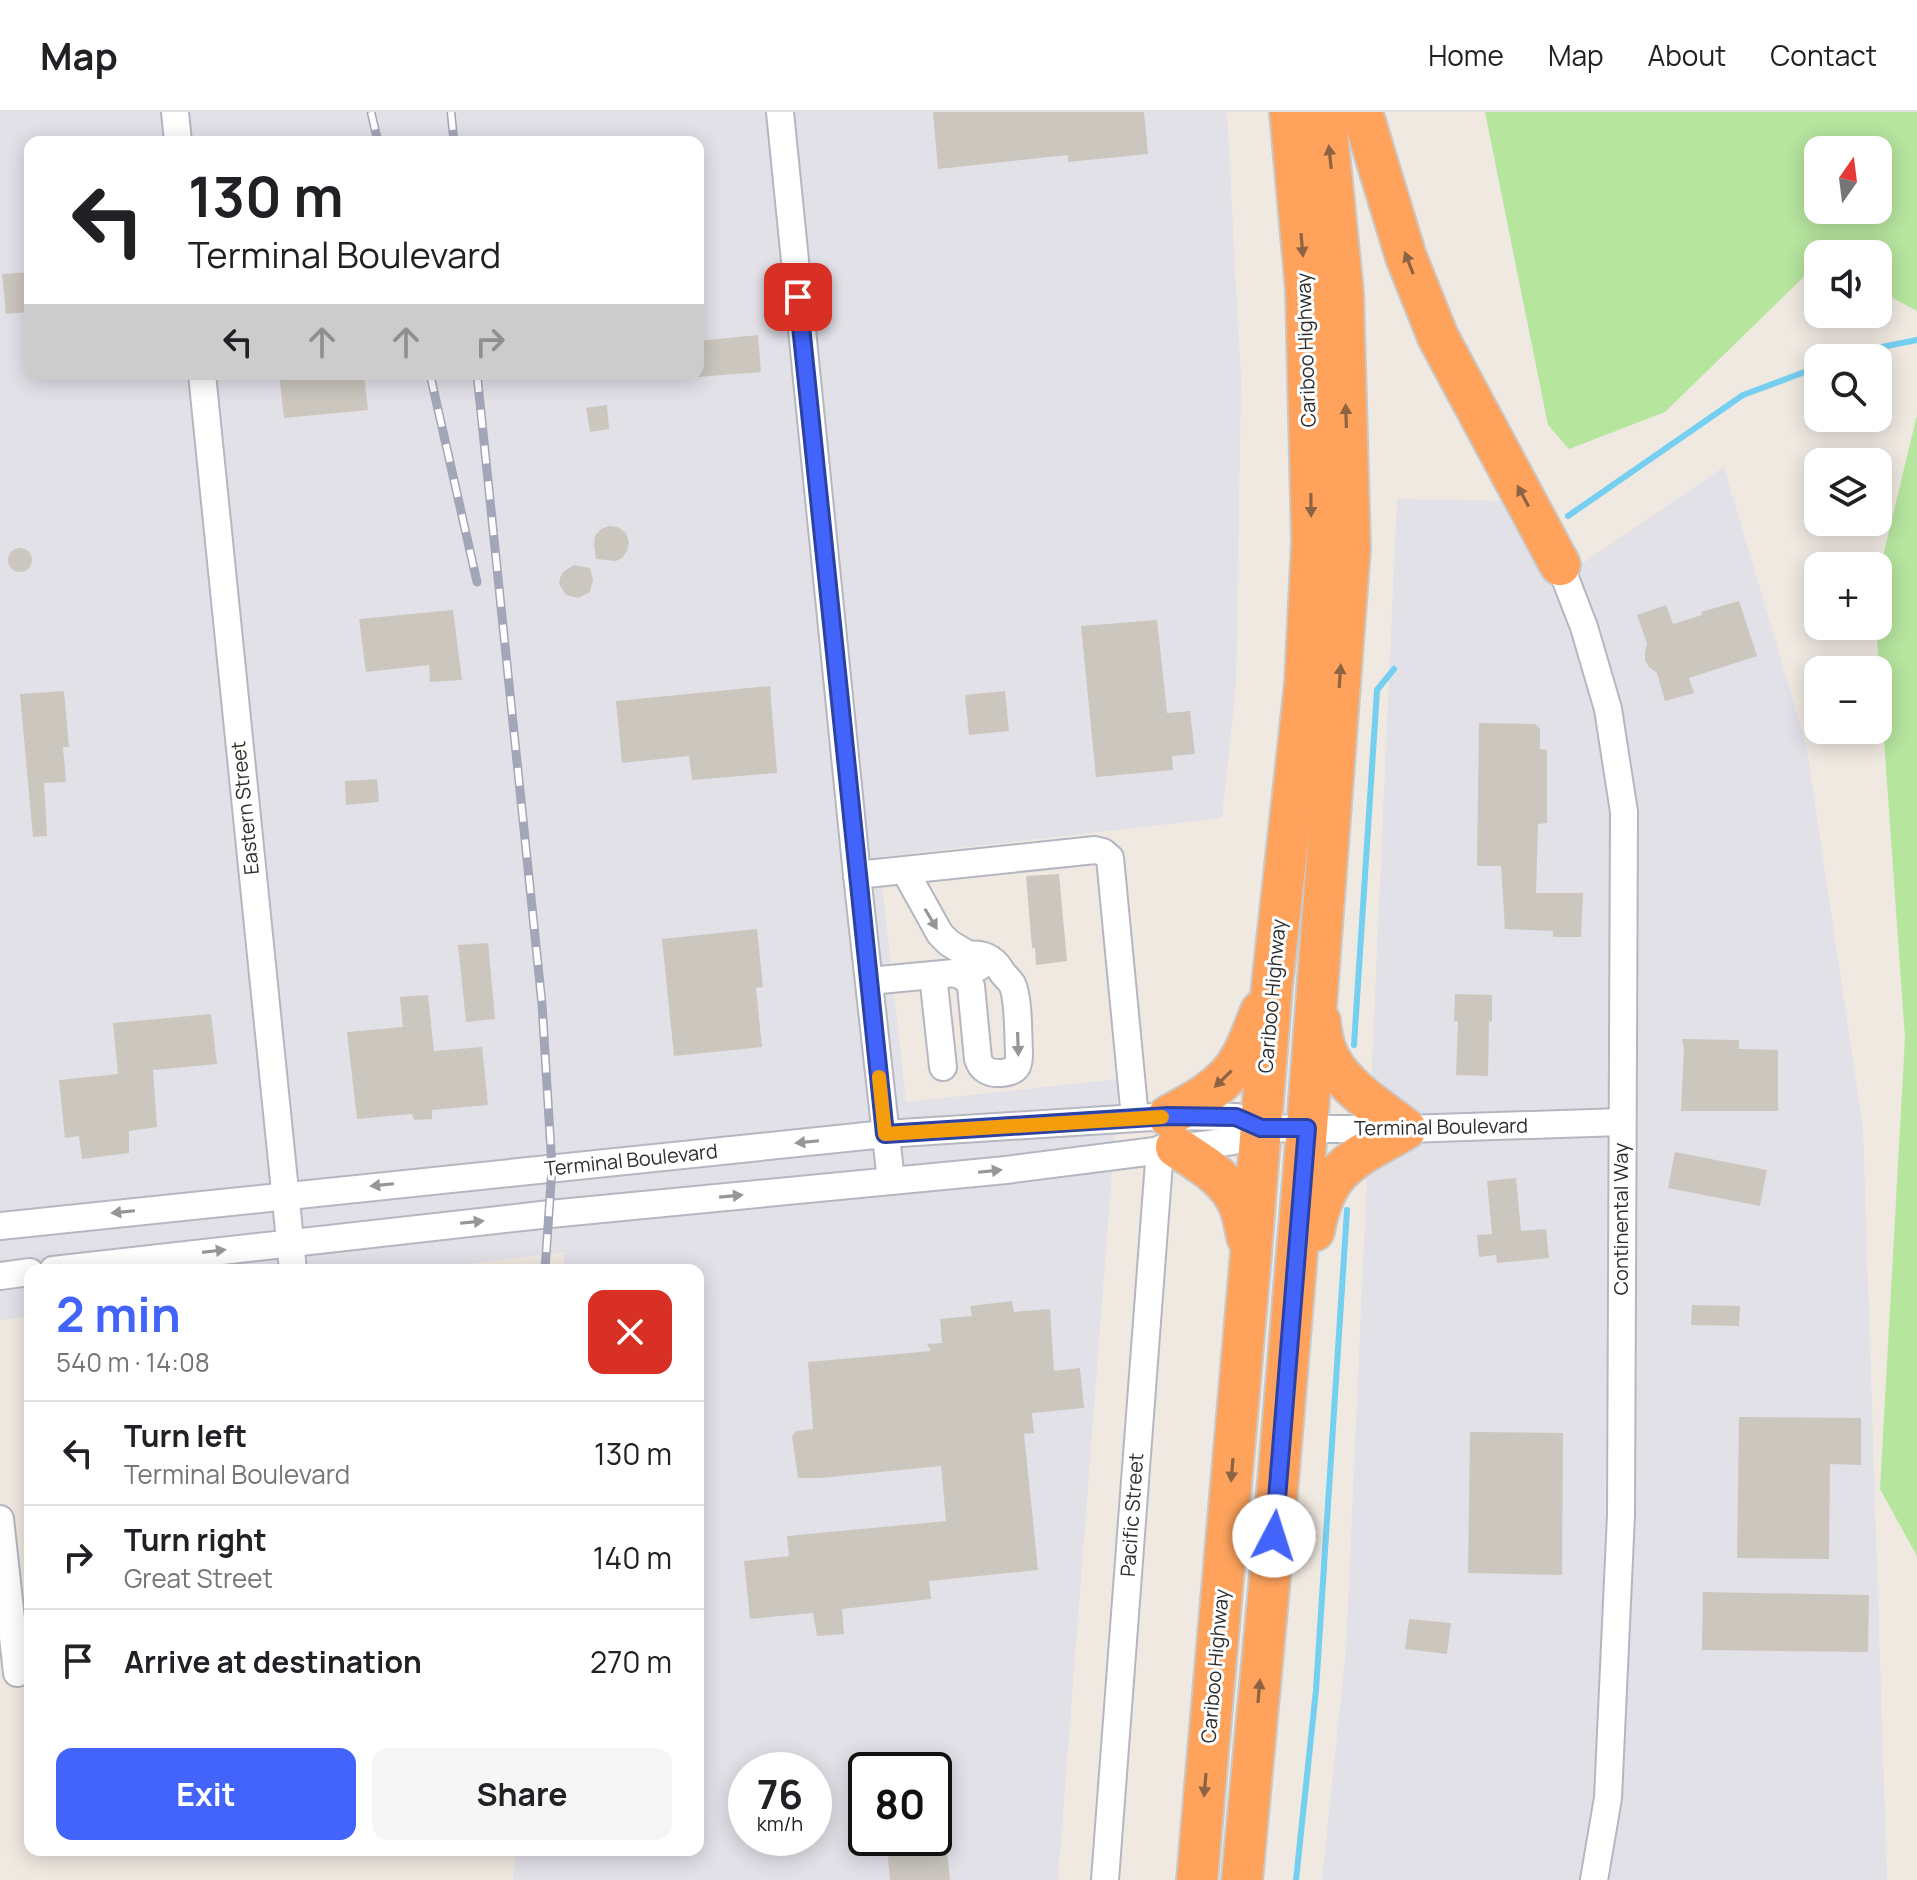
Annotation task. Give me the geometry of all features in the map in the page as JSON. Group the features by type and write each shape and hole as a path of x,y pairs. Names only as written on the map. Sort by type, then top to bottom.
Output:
{"highway":[{"name":"Cariboo Highway","path":"1197,1880 1272,986 1305,684 1312,541 1306,290 1290,112"},
{"name":"Cariboo Highway","path":"1242,1880 1307,1128 1350,548 1343,293 1325,112"},
{"path":"1362,112 1406,257 1438,337 1560,565"},
{"path":"1305,684 1314,705 1285,1072 1286,1095 1292,1112 1307,1128"},
{"path":"1251,1253 1240,1206 1232,1192 1219,1176 1160,1133 1232,1071 1246,1048 1272,986"},
{"path":"1286,1385 1317,1214 1323,1197 1338,1173 1352,1160 1406,1129 1350,1084 1335,1067 1325,1048 1316,1005"},
{"path":"1261,1128 1272,1143 1278,1159 1259,1446 1271,1566"}],"street":[{"path":"175,112 177,136"},
{"path":"780,112 891,1181"},
{"name":"Eastern Street","path":"203,380 292,1264"},
{"name":"Continental Way","path":"1560,565 1584,627 1608,709 1624,812 1621,1515 1608,1798 1594,1880"},
{"name":"Pacific Street","path":"908,870 1095,850 1110,858 1160,1133 1105,1880"},
{"path":"857,875 908,870 910,880 940,934 969,955 980,954 997,963 1015,993 1019,1053 1016,1068 1010,1072 992,1072 981,1066 971,986 962,975 954,973 869,981"},
{"path":"933,975 943,1067"},
{"name":"Terminal Boulevard","path":"104,1264 550,1214 1006,1170 1236,1117 1261,1128 1406,1129 1622,1122"},
{"name":"Terminal Boulevard","path":"0,1226 885,1134 1160,1133"},
{"path":"0,1276 24,1273"},
{"path":"0,1519 17,1673"}],"shaded area":[{"path":"0,112 1227,112 1241,382 1236,685 1222,818 879,857 906,1102 1119,1079 1058,1880 513,1880 515,1856 704,1856 704,1264 564,1264 564,1252 467,1264 24,1264 24,1318 0,1320"},
{"path":"1724,467 1806,744 1863,1128 1887,1880 1322,1880 1346,1649 1397,499 1512,501 1552,584"}],"green space":[{"path":"1485,112 1917,112 1917,311 1892,298 1892,240 1804,240 1804,277 1665,412 1569,449 1548,425"},
{"path":"1917,415 1917,1556 1880,1489 1905,1038 1884,744 1892,744 1892,656 1878,656 1877,640 1892,640 1892,552 1884,552 1888,536 1892,536 1892,519"}],"building":[{"path":"933,112 1144,112 1148,154 1068,162 1068,155 938,169"},
{"path":"24,272 24,312 6,314 2,274"},
{"path":"758,335 761,372 704,377 704,340"},
{"path":"280,380 365,380 368,410 284,418"},
{"path":"607,405 609,429 590,432 586,408"},
{"path":"609,526 618,527 626,533 629,542 627,551 616,561 596,559 595,536"},
{"path":"15,548 25,548 32,555 32,565 25,572 15,572 8,565 8,555"},
{"path":"574,565 590,568 593,579 590,592 578,598 566,595 559,584 563,572"},
{"path":"1739,601 1757,656 1689,678 1694,693 1665,701 1657,673 1645,661 1647,643 1637,615 1666,605 1673,624"},
{"path":"453,610 462,680 430,682 429,665 366,672 359,619"},
{"path":"1157,620 1167,713 1190,711 1195,754 1172,756 1173,770 1096,777 1081,626"},
{"path":"770,686 777,773 692,780 689,756 622,763 616,701"},
{"path":"64,691 69,747 63,747 66,782 44,783 47,836 33,837 20,694"},
{"path":"1005,691 1009,731 969,735 965,695"},
{"path":"1479,723 1535,724 1540,729 1540,749 1547,750 1547,823 1538,824 1536,893 1583,893 1581,937 1553,937 1553,931 1505,929 1501,866 1477,866"},
{"path":"377,779 379,802 346,805 345,781"},
{"path":"1059,874 1067,961 1036,965 1026,876"},
{"path":"757,929 763,987 756,988 762,1047 674,1056 662,939"},
{"path":"488,943 495,1019 466,1022 458,945"},
{"path":"1455,994 1492,995 1488,1076 1456,1075 1458,1021 1454,1021"},
{"path":"428,995 434,1051 482,1047 488,1105 432,1110 432,1119 414,1120 412,1114 357,1119 347,1032 403,1027 400,997"},
{"path":"211,1014 217,1064 153,1070 157,1127 129,1131 129,1153 82,1159 79,1136 65,1138 59,1080 118,1074 113,1023"},
{"path":"1682,1039 1739,1040 1739,1049 1778,1050 1778,1111 1681,1111"},
{"path":"1675,1152 1767,1170 1760,1206 1668,1188"},
{"path":"1516,1178 1521,1231 1546,1229 1549,1258 1497,1263 1496,1255 1479,1257 1477,1235 1492,1234 1487,1181"},
{"path":"1012,1301 1014,1312 1050,1309 1054,1371 1080,1368 1084,1408 1032,1413 1034,1433 1024,1434 1038,1570 929,1581 931,1599 842,1609 844,1634 817,1636 813,1613 750,1619 744,1561 789,1556 787,1536 946,1521 941,1466 798,1478 792,1436 797,1431 813,1429 808,1362 931,1351 927,1344 942,1343 940,1319 972,1316 970,1306"},
{"path":"1692,1305 1740,1306 1739,1326 1691,1325"},
{"path":"1739,1417 1861,1418 1861,1465 1830,1464 1829,1559 1737,1558"},
{"path":"1470,1432 1563,1433 1562,1575 1468,1573"},
{"path":"1703,1592 1869,1595 1868,1652 1702,1650"},
{"path":"1409,1619 1451,1623 1447,1654 1405,1649"},
{"path":"888,1856 947,1856 950,1880 890,1880"}],"waterway":[{"path":"1892,345 1917,340"},
{"path":"1568,516 1743,395 1804,372"},
{"path":"1354,1045 1377,690 1394,669"},
{"path":"1296,1880 1316,1690 1347,1210"}],"railway":[{"path":"371,112 377,136"},
{"path":"451,112 453,136"},
{"path":"431,380 477,582"},
{"path":"478,380 542,1004 552,1168 545,1264"}],"slow traffic":[{"path":"879,1077 885,1134 1162,1117"}],"route":[{"path":"798,297 885,1134 1168,1116 1236,1117 1261,1128 1307,1128 1274,1536"}]}
